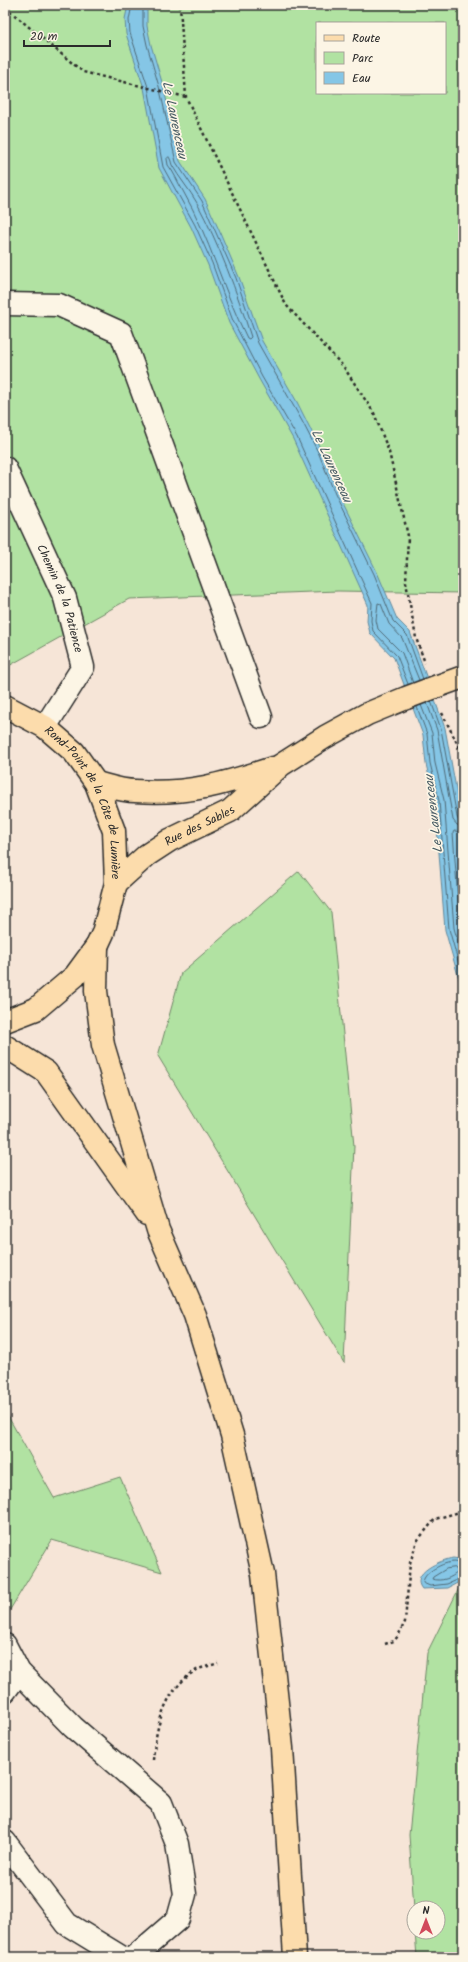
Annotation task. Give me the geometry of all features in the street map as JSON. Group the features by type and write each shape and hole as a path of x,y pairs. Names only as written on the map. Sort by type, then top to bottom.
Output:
{"main road":[{"name":"Rue des Sables","path":"116,883 148,855 170,840 230,811 281,766 325,737 367,714 463,677"},
{"name":"Rond-Point de la Côte de Lumière","path":"5,706 45,727 74,752 96,783 114,831 116,883 103,933 97,946 75,976 36,1009 5,1021"},
{"name":"Rue des Sables","path":"96,783 134,791 176,792 221,785 281,766"},
{"path":"97,946 96,991 103,1045 158,1230 195,1315 232,1435 263,1574 282,1748 295,1957"},
{"path":"5,1046 46,1072 158,1230"}],"street":[{"path":"5,304 59,306 121,333 261,717"},
{"name":"Chemin de la Patience","path":"5,468 65,598 83,667 45,727"},
{"path":"5,1646 18,1672 73,1727 161,1803 177,1844 185,1894 178,1919 134,1957"},
{"path":"5,1691 18,1672"},
{"path":"5,1842 68,1924 121,1957"}],"path":[{"path":"180,5 186,97 286,305 342,366 374,414 389,452 408,536 406,582 416,638 426,667"},
{"path":"5,7 83,72 186,97"},
{"path":"441,710 463,755"},
{"path":"385,1644 394,1641 398,1636 406,1615 410,1562 417,1541 435,1519 463,1511"},
{"path":"150,1792 153,1754 160,1715 173,1691 195,1671 218,1663"}],"green space":[{"path":"5,5 463,5 463,593 338,591 129,599 5,668"},
{"path":"299,871 331,912 354,1146 344,1363 158,1056 181,973"},
{"path":"5,1411 54,1498 120,1477 162,1572 52,1540 5,1618"},
{"path":"463,1580 463,1957 417,1957 416,1940 446,1940 446,1900 413,1900 409,1835 427,1653"}],"water":[{"path":"128,5 147,5 147,26 151,45 164,89 180,161 205,199 239,277 262,341 297,402 322,452 338,493 377,572 397,619 410,632 445,728 463,827 463,993 445,930 435,802 426,764 423,735 394,658 370,633 367,621 368,605 293,439 229,323 208,265 191,227 159,168 144,88 126,34 125,19"},
{"path":"453,1558 460,1559 463,1563 461,1581 448,1588 422,1589 419,1583 420,1578 428,1568 441,1561"}],"water label":[{"name":"Le Laurenceau","path":"174,120"},
{"name":"Le Laurenceau","path":"331,466"},
{"name":"Le Laurenceau","path":"434,814"}]}
